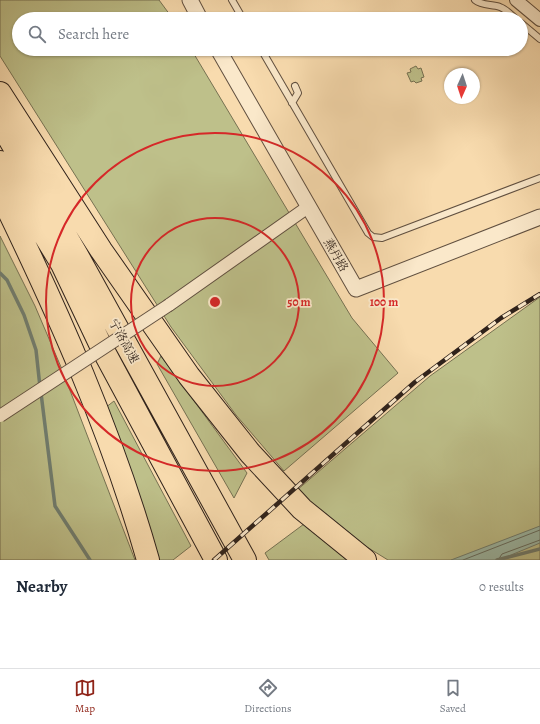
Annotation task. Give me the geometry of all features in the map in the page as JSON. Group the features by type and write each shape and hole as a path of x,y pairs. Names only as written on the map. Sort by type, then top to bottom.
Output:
{"highway":[{"path":"0,93 101,250 189,376 250,453 302,509 365,560"},
{"name":"宁洛高速","path":"0,123 76,255 246,560"},
{"name":"宁洛高速","path":"0,162 62,264 102,348 216,560"},
{"path":"0,193 39,273 88,386 117,461 148,560"}],"street":[{"path":"190,0 196,12"},
{"path":"516,0 540,20"},
{"name":"燕丹路","path":"222,56 356,289 540,217"},
{"path":"0,416 169,305 308,206"}],"lane":[{"path":"232,0 239,12"},
{"path":"475,0 478,3 492,4 502,7 508,12"},
{"path":"528,29 540,39"},
{"path":"265,56 368,233 373,237 382,238 540,178"},
{"path":"292,103 298,93 296,86"}],"green space":[{"path":"0,0 159,0 168,12 12,12 12,56 195,56 352,318 398,373 284,471 236,415 171,327 0,56"},
{"path":"416,66 418,69 421,68 424,77 421,78 422,81 416,83 414,81 411,82 407,73 411,72 410,69"},
{"path":"0,236 35,306 61,367 135,560 0,560"},
{"path":"540,297 540,560 388,560 349,536 296,491 430,376"},
{"path":"161,356 247,473 234,498 157,364"},
{"path":"114,401 191,546 173,560 156,560 105,408"},
{"path":"304,524 347,560 269,560 265,553"}],"water":[{"path":"540,526 540,543 499,560 451,560"}],"waterway":[{"path":"0,273 7,280 24,315 36,350 40,387"},
{"path":"41,393 55,506 90,560"},
{"path":"497,560 540,549"}],"railway":[{"path":"214,560 415,382 501,318 540,294"}]}
